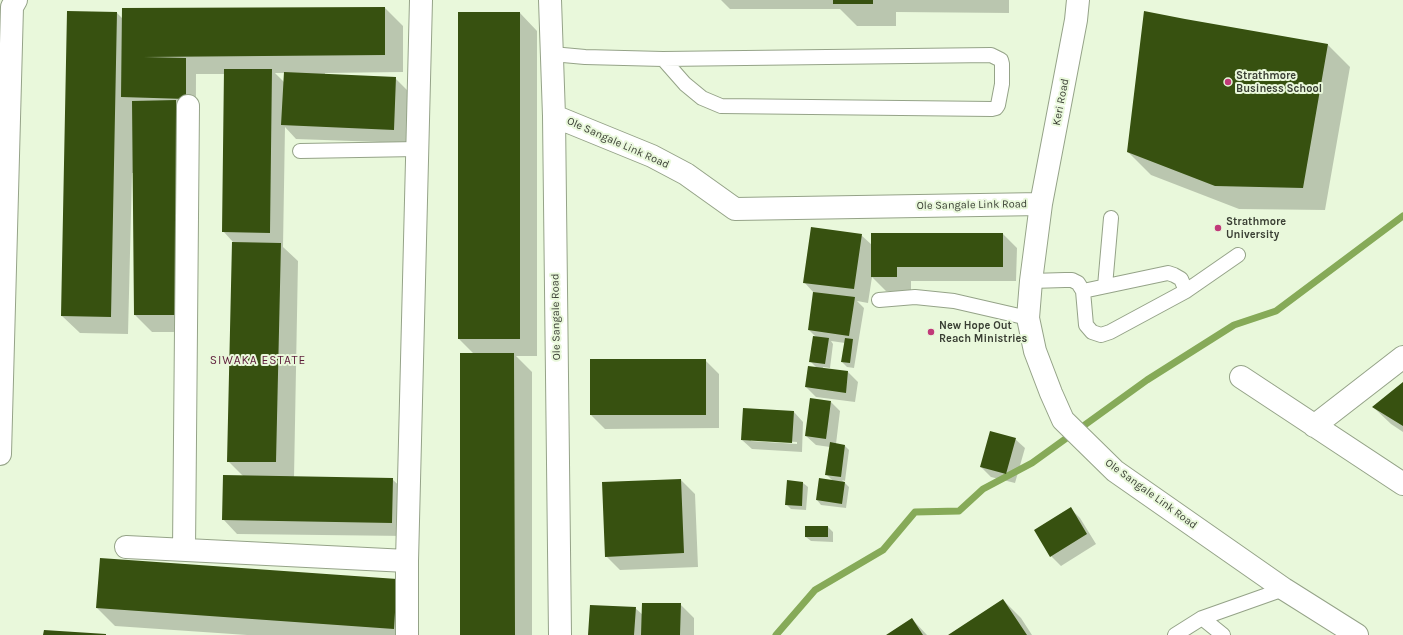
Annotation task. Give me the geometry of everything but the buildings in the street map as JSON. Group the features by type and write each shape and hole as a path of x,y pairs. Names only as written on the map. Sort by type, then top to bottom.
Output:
{"street":[{"path":"0,454 12,8 16,0"},
{"path":"407,635 407,561 422,0"},
{"name":"Ole Sangale Road","path":"550,0 554,116 560,635"},
{"name":"Keri Road","path":"1041,204 1076,20 1078,0"},
{"path":"184,550 188,106"},
{"name":"Ole Sangale Link Road","path":"554,116 652,156 686,174 735,209 1041,204 1031,281 1028,318 1035,351 1063,420 1115,470 1284,589 1357,635"},
{"path":"1314,426 1403,357"},
{"path":"1241,378 1403,484"},
{"path":"126,547 407,561"}],"lane":[{"path":"552,54 585,57 663,59 991,55 1001,60 1002,84 998,105 996,108 992,109 721,106 702,98 685,84 663,59"},
{"path":"300,151 418,149"},
{"path":"1105,286 1111,218"},
{"path":"1031,281 1072,280 1078,283 1083,291 1086,325 1092,332 1101,335 1110,332 1186,291 1238,255"},
{"path":"1083,291 1168,273 1181,279 1186,291"},
{"path":"879,300 915,297 954,301 1028,318"},
{"path":"1175,635 1202,618 1284,589"},
{"path":"1202,618 1223,635"}],"waterway":[{"path":"776,635 815,590 883,550 915,512 959,511 983,489 1032,463 1147,380 1234,325 1276,311 1403,216"}],"place":[{"name":"Strathmore Business School","path":"1228,82"},
{"name":"Strathmore University","path":"1218,228"},
{"name":"New Hope Out Reach Ministries","path":"931,332"}],"district":[{"name":"SIWAKA ESTATE","path":"258,361"}]}
